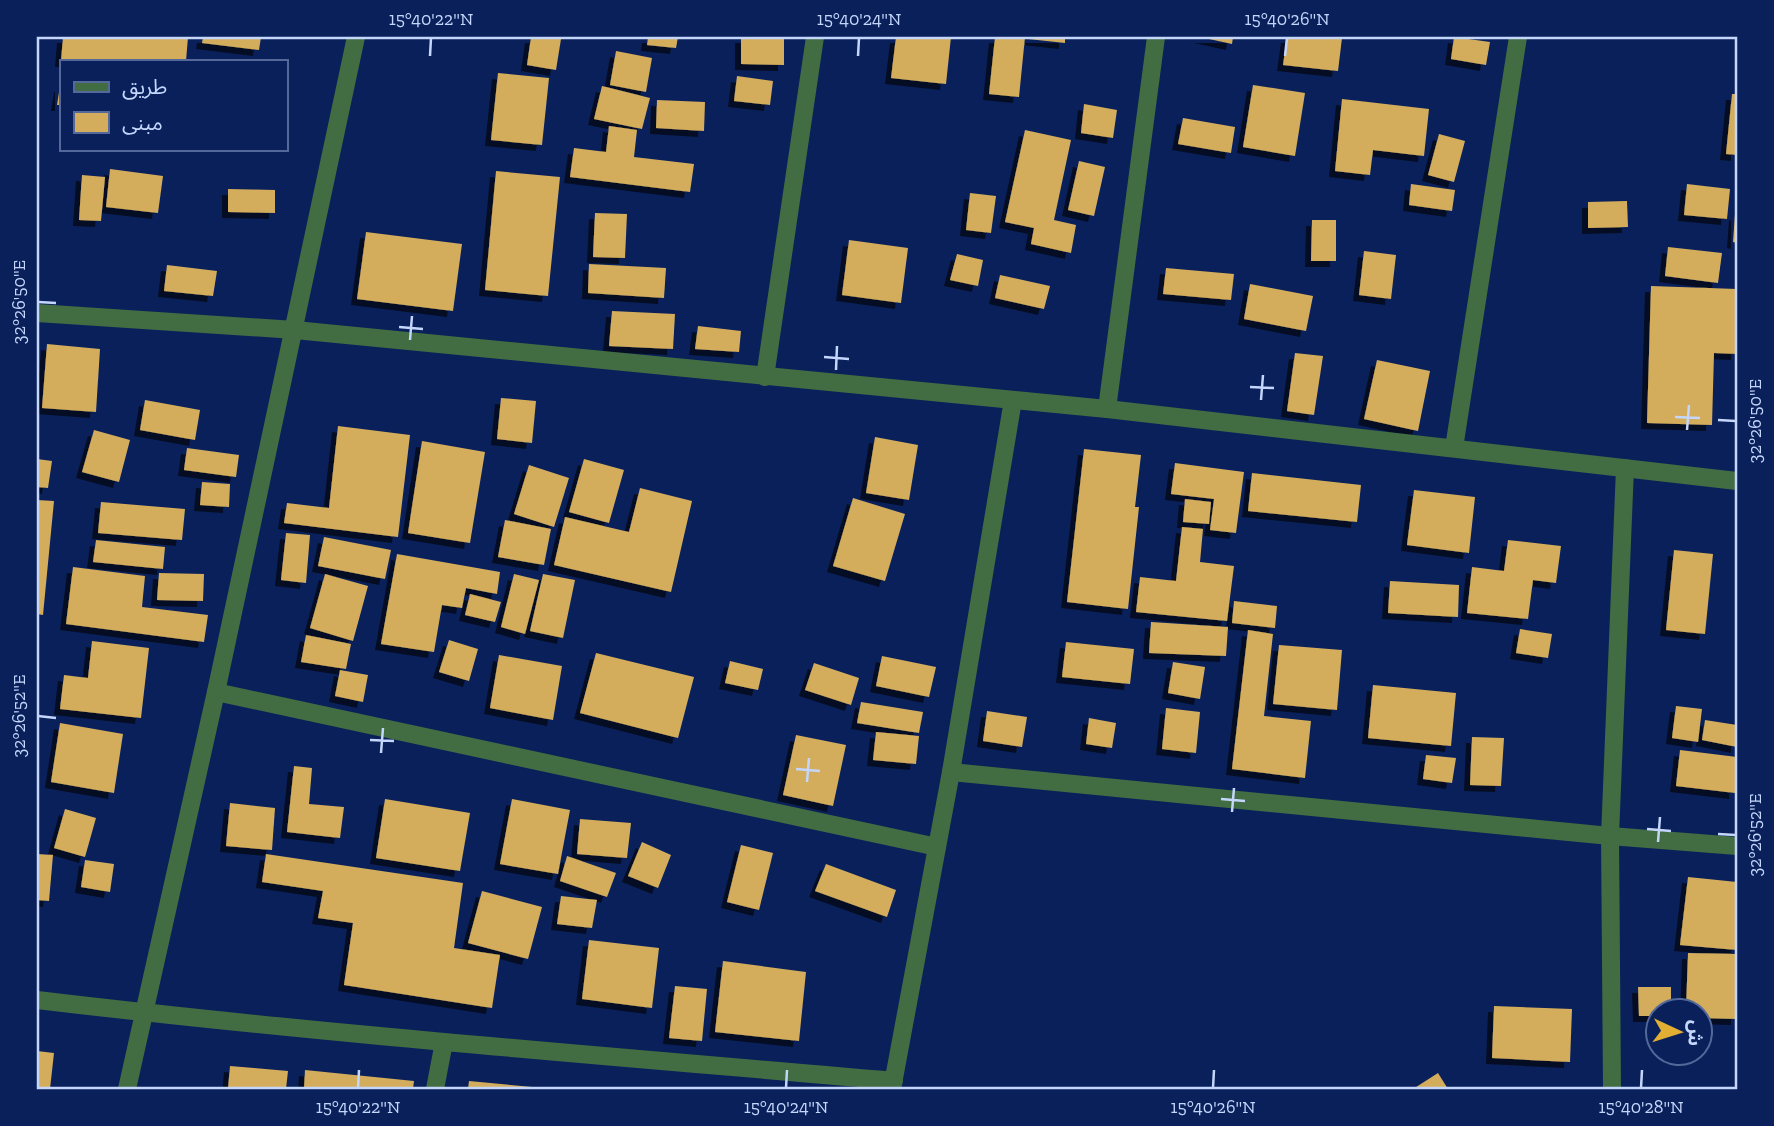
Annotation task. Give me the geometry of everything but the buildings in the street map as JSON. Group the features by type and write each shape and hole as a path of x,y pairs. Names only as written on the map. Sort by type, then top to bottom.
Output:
{"street":[{"path":"127,1089 295,330 356,37"},
{"path":"765,377 815,37"},
{"path":"1107,409 1156,37"},
{"path":"1454,448 1517,37"},
{"path":"37,313 295,330 1107,409 1737,481"},
{"path":"37,1000 144,1013 893,1085 937,847 1013,400"},
{"path":"1612,1089 1610,836 1625,468"},
{"path":"216,692 937,847"},
{"path":"950,772 1737,846"},
{"path":"435,1089 444,1042"}]}
